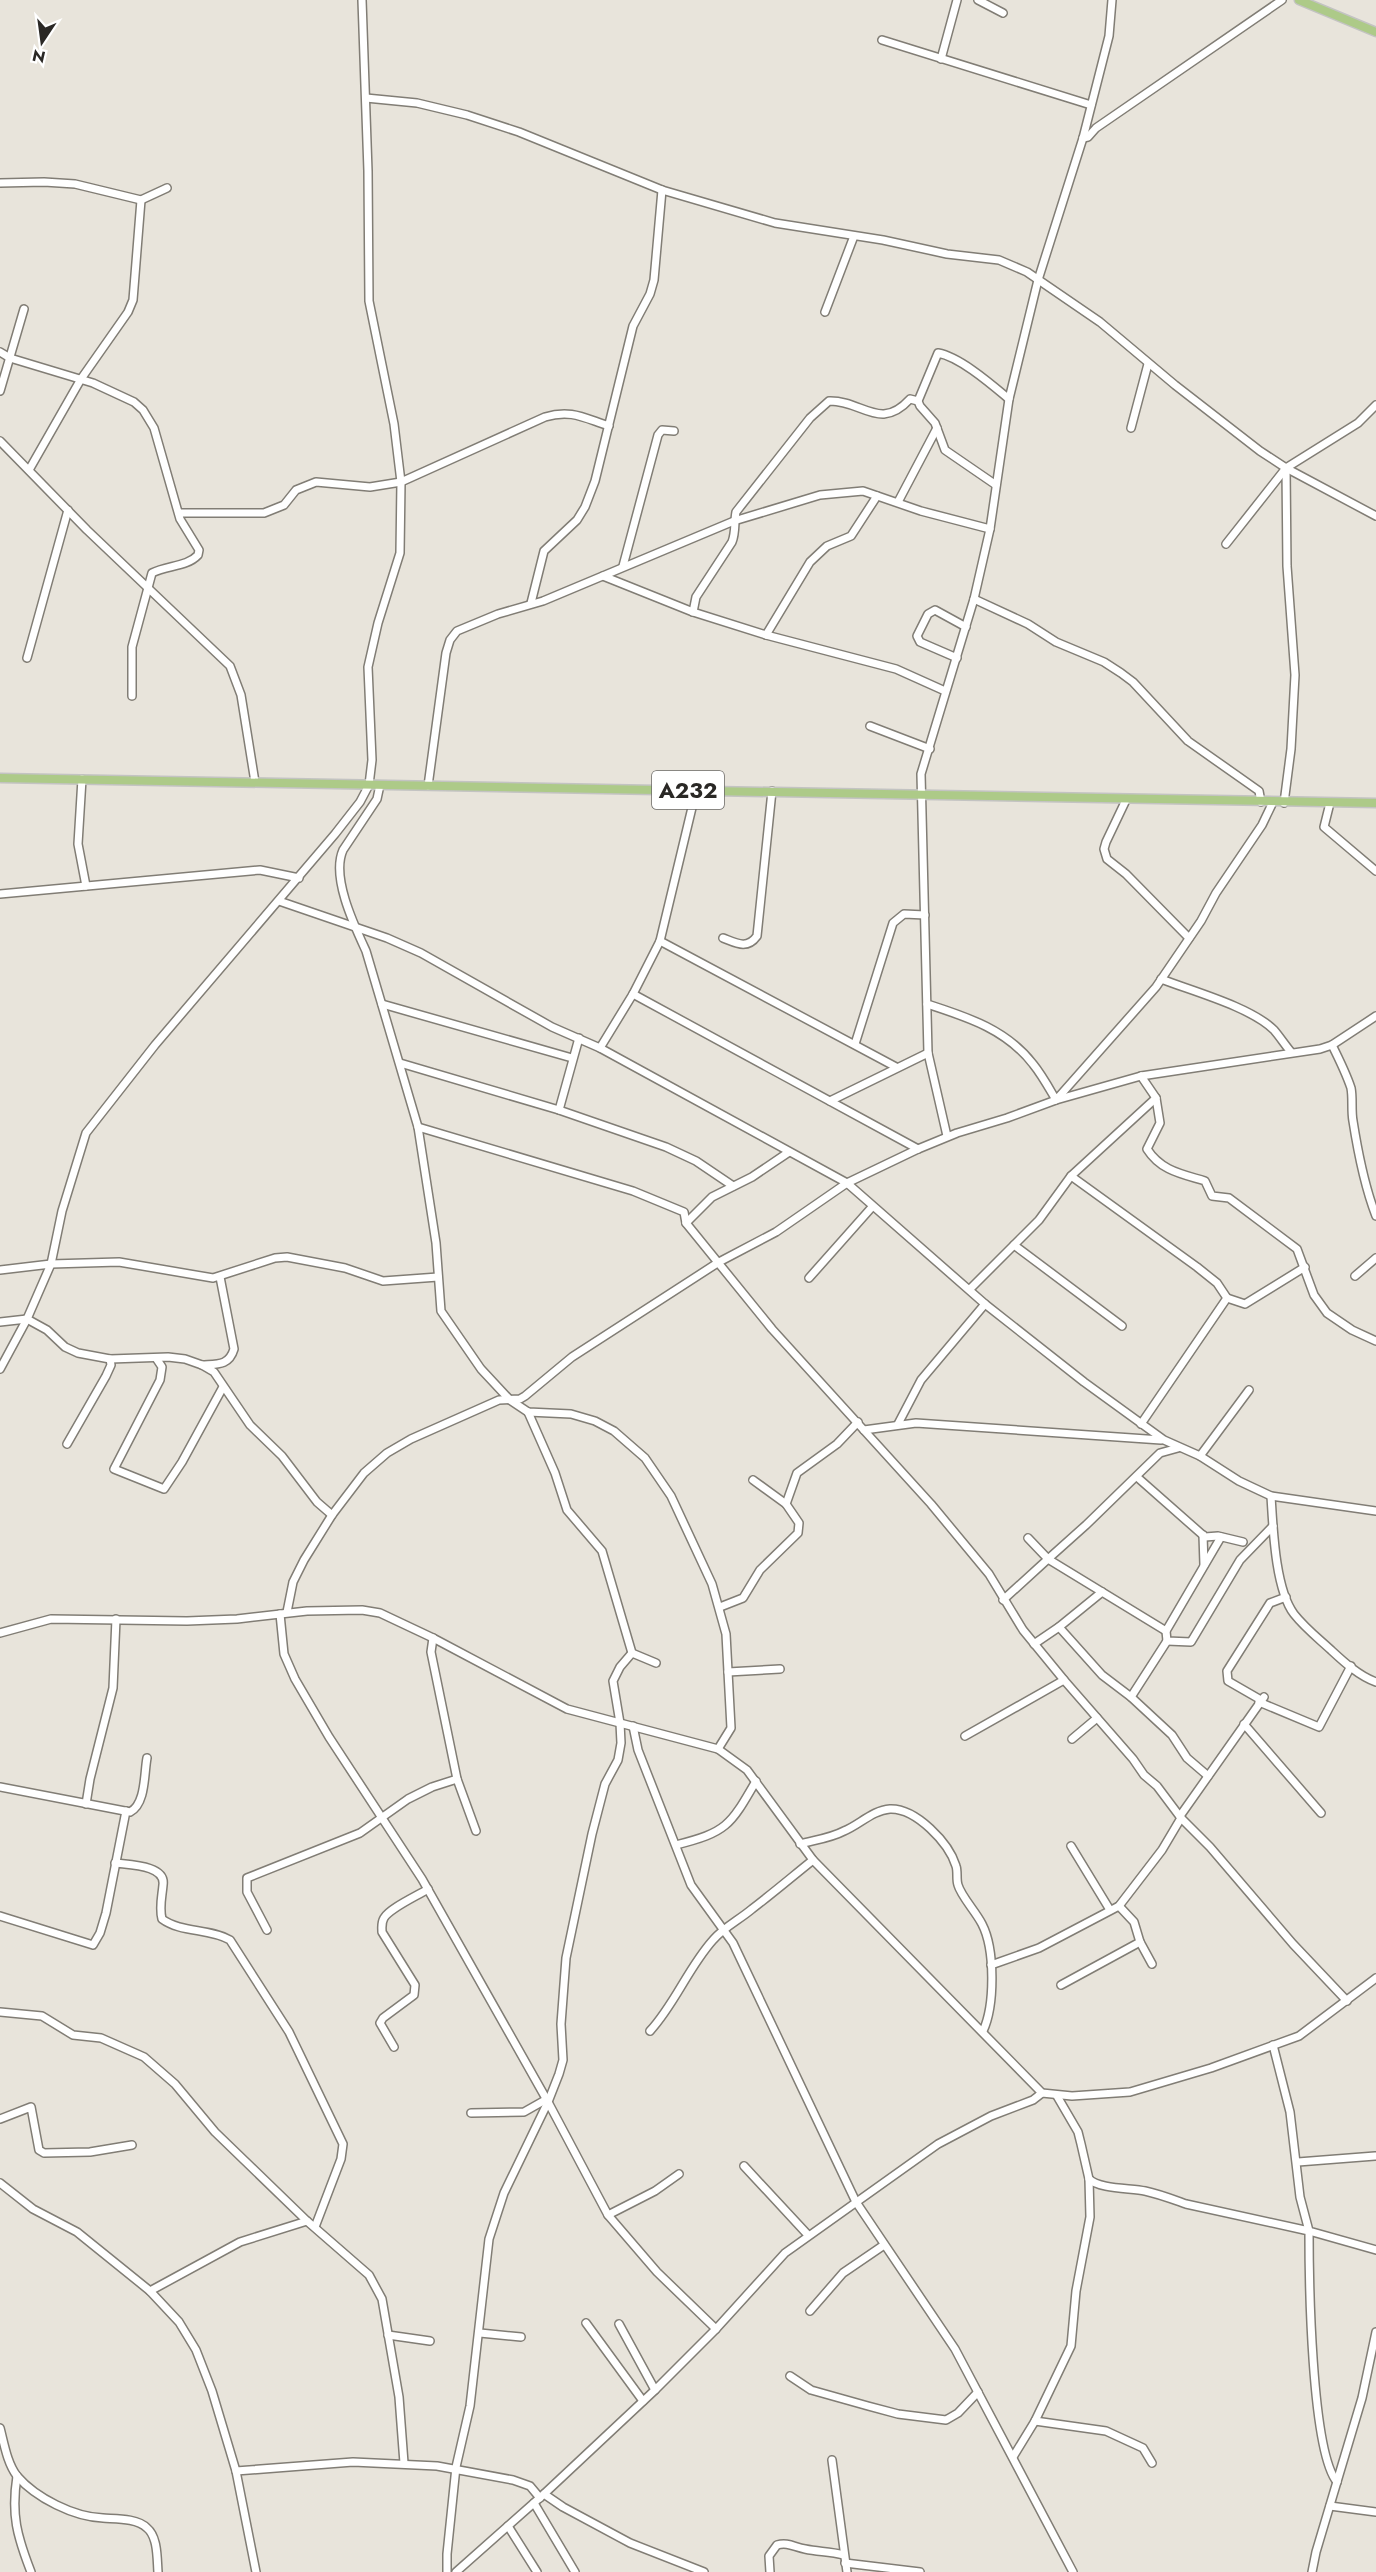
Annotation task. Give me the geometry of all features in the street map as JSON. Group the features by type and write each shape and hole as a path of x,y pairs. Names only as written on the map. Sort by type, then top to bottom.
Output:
{"main road":[{"path":"1299,0 1376,32"},
{"name":"A232","path":"0,778 1376,804"}],"street":[{"path":"0,1369 27,1319 51,1264 62,1211 86,1133 155,1045 299,878 360,802 369,785 372,760 368,668 378,623 396,571 400,552 401,482 394,424 369,301 362,0"},
{"path":"941,59 957,0"},
{"path":"978,0 1003,13"},
{"path":"947,1136 928,1053 921,774 974,599 990,529 1010,399 1038,280 1092,105 1109,36 1112,0"},
{"path":"1083,138 1088,137 1096,128 1282,0"},
{"path":"882,40 1092,105"},
{"path":"366,98 417,103 467,115 530,136 662,190 775,223 828,230 947,254 999,260 1038,280 1100,321 1148,364 1260,451 1286,468 1376,516"},
{"path":"0,183 75,184 141,200 167,188"},
{"path":"531,603 544,551 577,520 585,507 609,426 633,326 650,294 654,280 662,190"},
{"path":"29,470 81,379 128,312 133,300 141,200"},
{"path":"825,312 854,236"},
{"path":"0,391 24,309"},
{"path":"0,352 10,358 81,379 134,402 143,410 154,428 180,519 199,550 193,561 159,569 152,573 132,647 132,696"},
{"path":"918,401 938,353 976,374 1010,399"},
{"path":"1131,428 1148,364"},
{"path":"693,612 696,597 732,542 736,512 810,418 829,402 887,415 896,412 910,399 918,401 937,428 945,450 996,485"},
{"path":"1226,544 1286,468 1358,423 1376,405"},
{"path":"179,513 264,513 284,505 296,490 316,482 382,487 401,482 545,417 560,413 570,412 609,426"},
{"path":"898,502 937,428"},
{"path":"623,566 658,435 662,430 674,432"},
{"path":"0,441 230,666 241,695 255,782"},
{"path":"1284,803 1291,749 1294,675 1287,566 1286,468"},
{"path":"428,786 446,653 450,639 457,631 531,603 543,601 734,521 835,492 863,491 990,529"},
{"path":"766,635 810,562 827,546 851,537 878,496"},
{"path":"27,658 68,510"},
{"path":"603,576 693,612 766,635 896,669 945,691"},
{"path":"974,599 1121,673 1133,682 1188,741 1259,791 1261,802"},
{"path":"957,658 920,642 917,636 928,614 936,610 966,627"},
{"path":"870,726 930,749"},
{"path":"82,779 78,844 86,886"},
{"path":"380,785 377,799 339,859 339,874 355,927 366,951 418,1126 436,1243 441,1311 480,1368 510,1400 528,1412 564,1413 589,1419 622,1436 652,1467 680,1513 720,1607 726,1634 731,1728 718,1749"},
{"path":"600,1048 633,994 660,941 696,790"},
{"path":"723,938 744,946 757,936 772,791"},
{"path":"1126,800 1104,849 1107,859 1126,874 1189,938"},
{"path":"1056,1100 1161,980 1262,825 1273,802"},
{"path":"1330,803 1324,827 1376,871"},
{"path":"0,894 260,870 299,878"},
{"path":"279,902 355,927 421,953 552,1027 600,1048 848,1183 872,1207 985,1304 1141,1424 1178,1448 1200,1456 1239,1481 1271,1496 1376,1511"},
{"path":"855,1044 893,923 904,914 926,915"},
{"path":"660,941 896,1067"},
{"path":"1161,980 1231,1005 1258,1019 1273,1029 1291,1053"},
{"path":"633,994 918,1149"},
{"path":"382,1004 572,1058"},
{"path":"927,1004 978,1021 1003,1035 1032,1062 1056,1100"},
{"path":"716,2329 657,2272 608,2215 548,2101 428,1889 329,1737 295,1679 284,1654 283,1613 293,1582 332,1515 364,1473 387,1453 411,1438 499,1400 525,1396 572,1357 719,1262 776,1232 848,1183 947,1136 1056,1100 1141,1076 1332,1046 1376,1016"},
{"path":"560,1110 579,1038"},
{"path":"1332,1046 1345,1070 1352,1091 1352,1118 1360,1162 1376,1216"},
{"path":"830,1101 928,1053"},
{"path":"400,1063 560,1110 666,1147 696,1161 732,1186"},
{"path":"1141,1076 1155,1098 1160,1123 1146,1149 1150,1154 1163,1167 1205,1181 1212,1196 1230,1198 1297,1249 1314,1295 1327,1313 1352,1330 1376,1341"},
{"path":"970,1289 1039,1220 1071,1176 1155,1098"},
{"path":"418,1126 664,1202 684,1212 686,1223 772,1329 924,1496 988,1574 1034,1644 1064,1680 1181,1817 1210,1847 1293,1944 1347,2001"},
{"path":"686,1223 712,1197 752,1178 789,1152"},
{"path":"1071,1176 1197,1267 1217,1283 1227,1298 1245,1304 1305,1267"},
{"path":"809,1278 872,1207"},
{"path":"1014,1245 1122,1326"},
{"path":"0,1270 51,1264 119,1263 198,1276 220,1277 275,1258 287,1257 345,1268 383,1281 438,1277"},
{"path":"1355,1276 1376,1258"},
{"path":"202,1365 224,1363 231,1358 234,1349 220,1277"},
{"path":"1141,1424 1227,1298"},
{"path":"898,1424 921,1380 985,1304"},
{"path":"0,1322 27,1319 47,1330 65,1347 78,1353 110,1359 185,1359 202,1365 214,1372 250,1425 282,1456 317,1502 332,1515"},
{"path":"156,1358 162,1367 160,1380 114,1469 164,1489 182,1462 223,1387"},
{"path":"67,1444 106,1376 111,1365 110,1359"},
{"path":"1200,1456 1249,1390"},
{"path":"528,1412 555,1473 567,1510 603,1551 632,1653"},
{"path":"786,1504 797,1473 837,1443 858,1422"},
{"path":"864,1430 898,1424 1164,1440"},
{"path":"1003,1600 1160,1453 1178,1448"},
{"path":"1137,1477 1203,1535 1243,1542"},
{"path":"720,1607 743,1598 767,1563 798,1533 799,1523 786,1504 753,1480"},
{"path":"1271,1496 1276,1558 1286,1597 1294,1615 1362,1677 1376,1682"},
{"path":"1167,1641 1191,1642 1240,1560 1273,1526"},
{"path":"1203,1535 1204,1568"},
{"path":"1131,1697 1167,1641 1166,1631 1221,1537"},
{"path":"1028,1538 1048,1559 1166,1631"},
{"path":"1034,1644 1059,1627 1101,1592"},
{"path":"1286,1597 1270,1603 1227,1671 1228,1681 1319,1727 1351,1666"},
{"path":"0,1633 51,1619 237,1620 283,1613 362,1610 380,1613 433,1638 543,1698 567,1708 718,1749 747,1770 813,1860 1042,2093 1057,2096 1141,2090 1273,2045 1299,2036 1376,1978"},
{"path":"86,1804 113,1688 116,1619"},
{"path":"1059,1627 1102,1675 1131,1697 1172,1735 1187,1758 1208,1776"},
{"path":"433,1638 431,1652 457,1779 476,1831"},
{"path":"632,1653 656,1663"},
{"path":"447,2572 456,2468 470,2406 489,2239 504,2193 548,2101 562,2060 561,2024 566,1958 592,1834 605,1784 618,1760 621,1743 613,1681 620,1667 632,1653"},
{"path":"728,1672 780,1669"},
{"path":"965,1736 1064,1680"},
{"path":"991,1965 1039,1948 1119,1906 1162,1850 1208,1776 1262,1700"},
{"path":"1072,1739 1097,1718"},
{"path":"1244,1724 1321,1813"},
{"path":"633,1726 638,1750 691,1885 733,1943 856,2202 956,2349 1073,2572"},
{"path":"0,1787 126,1811 135,1809 142,1794 147,1758"},
{"path":"267,1930 247,1892 245,1884 247,1878 360,1833 408,1799 432,1787 457,1779"},
{"path":"676,1845 708,1837 726,1826 756,1781"},
{"path":"800,1844 844,1832 875,1814 890,1809 923,1822 938,1836 952,1857 960,1890 983,1926 991,1965 989,2019 983,2031"},
{"path":"0,1916 93,1945 100,1933 106,1913 126,1811"},
{"path":"1071,1846 1110,1910"},
{"path":"650,2031 669,2005 695,1961 723,1929 751,1911 813,1860"},
{"path":"115,1863 155,1870 160,1874 164,1880 159,1909 162,1918 169,1924 220,1934 230,1940 289,2032 343,2144 341,2159 315,2227"},
{"path":"394,2047 380,2024 382,2018 414,1995 416,1990 415,1984 382,1932 382,1923 384,1917 392,1911 428,1889"},
{"path":"1119,1906 1134,1922 1140,1942 1152,1964"},
{"path":"1061,1985 1140,1942"},
{"path":"0,2012 42,2016 73,2035 101,2038 144,2056 175,2084 215,2132 307,2221 369,2275 382,2299 399,2397 404,2463"},
{"path":"1273,2045 1290,2112 1298,2162 1300,2197 1310,2231 1309,2284 1314,2372 1325,2452 1330,2471 1337,2482"},
{"path":"456,2572 643,2401 716,2329 785,2253 938,2144 982,2120 1032,2100 1042,2093"},
{"path":"1013,2457 1035,2421 1071,2346 1076,2291 1090,2217 1089,2179 1078,2132 1057,2096"},
{"path":"471,2113 524,2112 548,2101"},
{"path":"0,2119 31,2107 39,2150 44,2153 90,2152 132,2145"},
{"path":"1298,2162 1375,2156"},
{"path":"744,2166 808,2235"},
{"path":"608,2215 655,2191 679,2174"},
{"path":"1089,2179 1098,2184 1142,2190 1186,2204 1310,2231 1376,2250"},
{"path":"0,2183 33,2209 77,2232 150,2291 179,2322 196,2350 212,2391 236,2471 256,2572"},
{"path":"150,2291 240,2242 307,2221"},
{"path":"810,2311 849,2268 884,2245"},
{"path":"586,2323 643,2401"},
{"path":"619,2324 654,2390"},
{"path":"1312,2572 1362,2397 1376,2332"},
{"path":"480,2333 521,2337"},
{"path":"388,2335 430,2341"},
{"path":"790,2376 811,2390 898,2414 946,2420 958,2413 978,2392"},
{"path":"1035,2421 1106,2431 1143,2448 1152,2463"},
{"path":"0,2428 10,2462 17,2476 34,2490 72,2514 124,2518 146,2526 152,2533 158,2572"},
{"path":"832,2460 847,2572"},
{"path":"236,2471 353,2462 404,2463 456,2468 513,2480 530,2486 539,2498 575,2572"},
{"path":"17,2476 16,2534 31,2572"},
{"path":"539,2498 557,2504 630,2543 704,2572"},
{"path":"1330,2506 1376,2512"},
{"path":"508,2526 537,2572"},
{"path":"770,2572 769,2556 777,2545 786,2543 806,2550 827,2550 844,2559 920,2572"}]}
